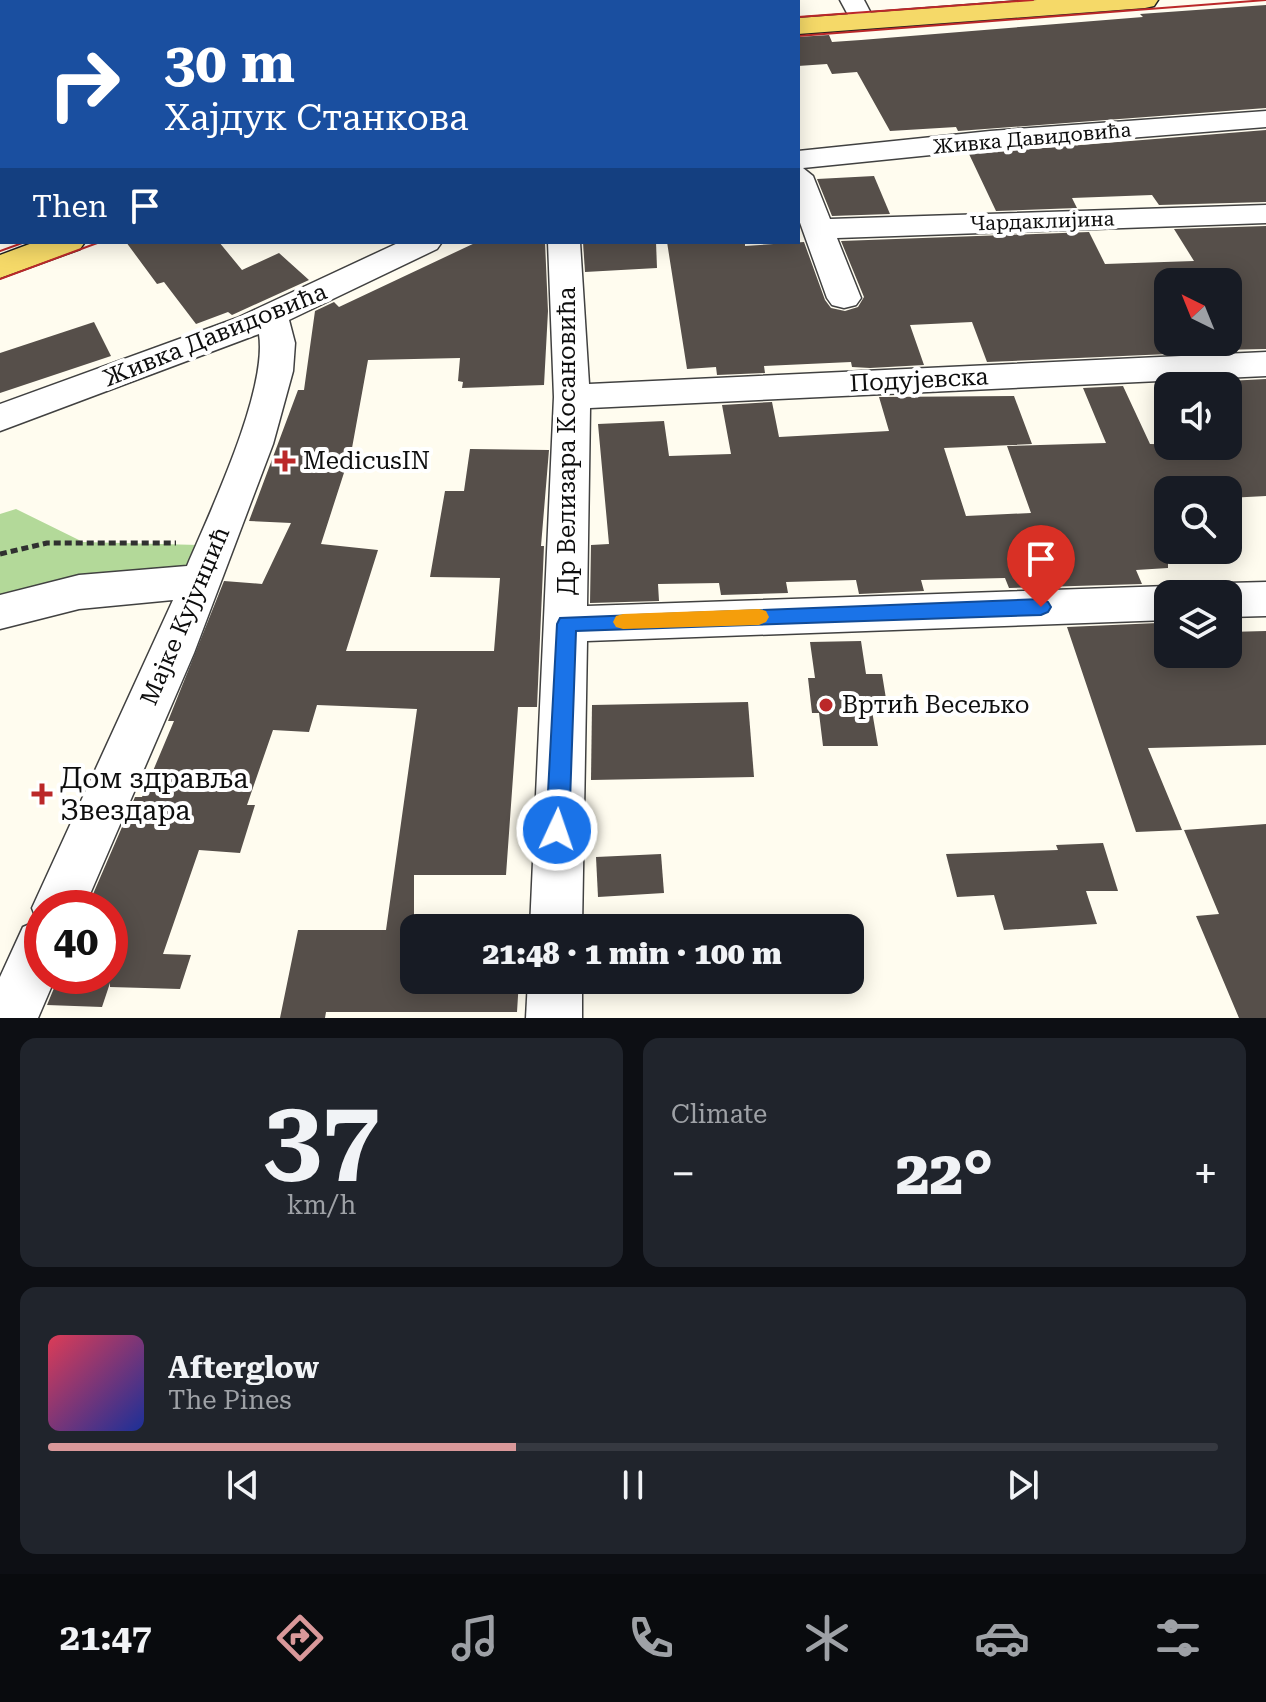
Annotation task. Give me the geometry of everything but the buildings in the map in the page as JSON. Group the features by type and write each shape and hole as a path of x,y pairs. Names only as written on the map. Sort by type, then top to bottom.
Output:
{"main road":[{"path":"800,26 858,11 1145,0"},
{"path":"0,267 63,244"}],"street":[{"name":"Живка Давидовића","path":"800,160 990,140 1266,119"},
{"path":"800,181 844,298"},
{"name":"Чардаклијина","path":"818,229 1266,214"},
{"name":"Живка Давидовића","path":"5,416 270,317 422,244"},
{"name":"Др Велизара Косановића","path":"557,914 572,397 564,244"},
{"name":"Мајке Кујунџић","path":"66,890 209,562 268,399 278,349 277,331 270,317"},
{"name":"Подујевска","path":"572,397 1266,364"},
{"path":"0,612 209,562"},
{"path":"1242,600 1266,599"},
{"path":"567,624 1154,603"},
{"path":"10,1018 24,986"},
{"path":"554,1018 555,994"}],"path":[{"path":"0,554 47,543 209,562"}],"green space":[{"path":"16,509 83,542 199,545 195,566 0,596 0,514"}],"tram line":[{"path":"800,17 1033,0"},
{"path":"800,36 1266,0"},
{"path":"0,251 19,244"},
{"path":"0,279 95,244"}],"slow traffic":[{"path":"623,622 759,617"}],"place":[{"name":"MedicusIN","path":"285,461"},
{"name":"Вртић Весељко","path":"826,705"},
{"name":"Дом здравља Звездара","path":"42,794"}],"route":[{"path":"557,830 567,624 1041,607"}]}
